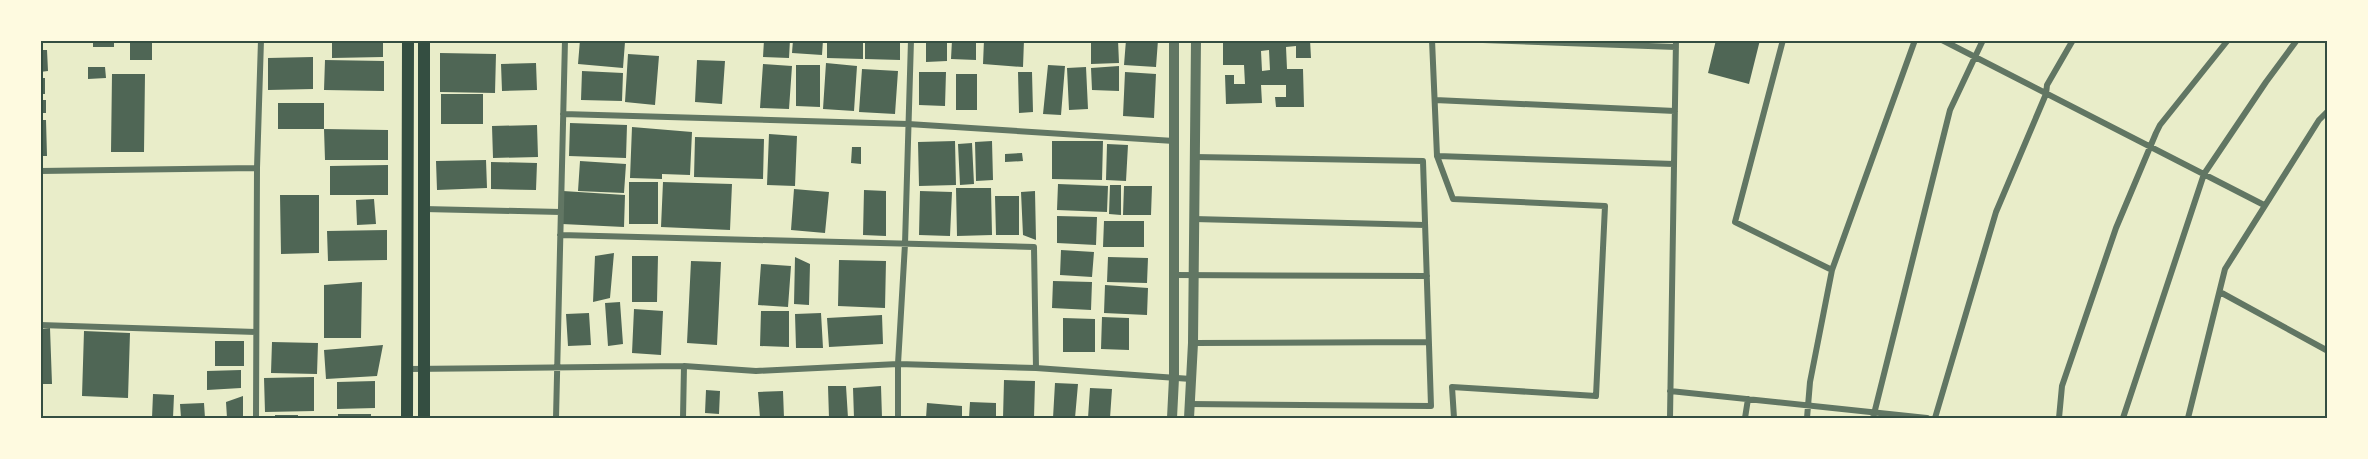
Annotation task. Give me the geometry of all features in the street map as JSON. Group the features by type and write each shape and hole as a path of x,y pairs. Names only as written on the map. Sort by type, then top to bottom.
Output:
{"main road":[{"path":"408,40 408,418"},
{"path":"424,40 424,418"}],"street":[{"path":"256,418 257,168 261,40"},
{"path":"556,418 565,40"},
{"path":"898,418 898,364 905,244 911,40"},
{"path":"1172,418 1174,40"},
{"path":"1189,418 1193,343 1196,40"},
{"path":"1432,40 1437,156 1453,199 1605,206 1596,396 1452,387 1454,418"},
{"path":"1483,40 1676,44 1670,418"},
{"path":"1783,40 1735,222 1833,270"},
{"path":"1807,418 1810,382 1833,270 1915,40"},
{"path":"1942,40 2264,205"},
{"path":"1873,416 1950,110 1983,40"},
{"path":"1935,418 1996,212 2046,94 2047,85 2073,40"},
{"path":"2059,418 2062,386 2116,228 2156,133 2228,40"},
{"path":"2123,418 2204,174 2297,40"},
{"path":"1435,100 1675,111"},
{"path":"2188,418 2225,269 2319,120 2328,111"},
{"path":"563,114 908,124 1174,141"},
{"path":"1437,156 1674,164"},
{"path":"1189,404 1431,406 1423,161 1194,157"},
{"path":"40,171 257,168"},
{"path":"424,209 561,212"},
{"path":"1194,219 1425,225"},
{"path":"560,236 1034,247 1036,368"},
{"path":"1174,275 1427,276"},
{"path":"2220,292 2328,351"},
{"path":"40,325 256,332"},
{"path":"1193,343 1429,342"},
{"path":"409,369 684,366 756,371 898,364 1036,368 1191,379"},
{"path":"683,418 684,366"},
{"path":"1670,391 1808,405 1873,416 1927,418"},
{"path":"1745,418 1748,399"}],"building":[{"path":"93,40 114,40 114,47 93,47"},
{"path":"130,40 152,40 152,60 130,60"},
{"path":"332,40 383,40 383,57 332,58"},
{"path":"440,40 496,40 495,43 440,43"},
{"path":"580,40 625,42 623,68 578,64"},
{"path":"764,40 790,40 789,58 763,57"},
{"path":"793,40 823,40 822,55 792,53"},
{"path":"827,40 863,40 863,59 827,58"},
{"path":"865,40 900,40 900,60 865,59"},
{"path":"926,40 947,40 947,61 926,62"},
{"path":"952,40 976,40 976,60 951,59"},
{"path":"984,40 1024,40 1023,67 983,64"},
{"path":"1091,40 1118,40 1119,63 1091,64"},
{"path":"1126,40 1158,40 1156,67 1124,65"},
{"path":"1223,40 1249,40 1250,43 1266,43 1266,40 1310,40 1311,58 1296,58 1296,46 1286,47 1287,69 1303,69 1304,107 1276,107 1275,97 1286,97 1286,85 1261,85 1262,103 1226,104 1225,75 1234,75 1234,84 1245,84 1244,65 1223,65","holes":["1269,50 1270,70 1262,71 1261,51"]},
{"path":"1716,40 1760,40 1749,84 1708,73"},
{"path":"40,50 47,50 48,71 40,72"},
{"path":"440,53 496,54 495,93 440,92"},
{"path":"628,54 659,56 655,105 625,102"},
{"path":"313,57 313,89 268,90 268,58"},
{"path":"325,60 384,61 384,91 324,90"},
{"path":"697,60 725,61 722,104 695,102"},
{"path":"536,63 537,90 502,91 501,64"},
{"path":"826,63 857,66 854,111 823,109"},
{"path":"763,64 792,66 789,109 760,108"},
{"path":"796,65 820,65 820,107 796,106"},
{"path":"1048,65 1065,66 1061,115 1043,114"},
{"path":"1119,66 1119,91 1092,90 1091,68"},
{"path":"88,67 105,67 106,78 88,79"},
{"path":"1086,67 1088,109 1069,110 1067,68"},
{"path":"862,69 898,71 895,114 859,112"},
{"path":"582,71 623,73 622,101 581,100"},
{"path":"919,72 946,72 945,106 919,105"},
{"path":"1018,72 1032,72 1033,112 1019,113"},
{"path":"1125,72 1156,74 1154,118 1123,116"},
{"path":"112,74 145,74 144,152 111,152"},
{"path":"956,74 977,74 977,110 956,110"},
{"path":"40,78 45,78 45,94 40,94"},
{"path":"441,94 483,94 483,124 441,124"},
{"path":"40,100 46,100 46,113 40,113"},
{"path":"278,103 324,103 324,129 278,129"},
{"path":"40,120 46,120 47,156 40,156"},
{"path":"570,123 627,125 626,158 569,156"},
{"path":"537,125 538,157 493,158 492,126"},
{"path":"632,127 692,132 690,175 662,174 662,179 630,178"},
{"path":"324,129 388,130 388,160 325,160"},
{"path":"769,134 797,136 795,186 767,185"},
{"path":"695,137 764,139 763,179 694,177"},
{"path":"955,141 956,185 919,186 918,142"},
{"path":"992,141 993,180 976,181 975,142"},
{"path":"1052,141 1103,141 1102,180 1052,179"},
{"path":"972,143 974,184 960,185 958,144"},
{"path":"1107,144 1128,145 1126,181 1106,180"},
{"path":"852,147 861,147 861,164 851,163"},
{"path":"1022,153 1023,161 1005,162 1005,154"},
{"path":"486,160 487,188 437,190 436,161"},
{"path":"580,161 626,164 624,193 578,191"},
{"path":"491,162 537,163 536,190 491,189"},
{"path":"388,165 388,195 330,195 330,166"},
{"path":"629,182 658,182 658,224 629,224"},
{"path":"663,182 732,184 730,230 661,227"},
{"path":"1058,184 1108,186 1107,212 1057,210"},
{"path":"1110,185 1121,185 1121,215 1109,214"},
{"path":"1124,186 1152,186 1151,215 1123,215"},
{"path":"956,188 991,188 992,235 957,236"},
{"path":"794,189 829,192 825,233 791,230"},
{"path":"864,190 886,191 886,236 863,235"},
{"path":"563,191 625,195 624,227 562,224"},
{"path":"920,191 952,192 950,236 919,235"},
{"path":"1035,191 1036,240 1023,235 1021,192"},
{"path":"280,195 319,195 319,253 281,254"},
{"path":"995,196 1019,196 1019,235 996,235"},
{"path":"374,199 376,224 357,225 356,200"},
{"path":"1057,216 1097,217 1096,245 1057,243"},
{"path":"1104,221 1144,221 1144,247 1103,247"},
{"path":"387,230 387,260 328,261 327,231"},
{"path":"1061,250 1094,252 1092,277 1060,275"},
{"path":"614,253 610,298 593,302 595,256"},
{"path":"632,256 658,256 657,302 632,302"},
{"path":"795,257 810,264 809,305 794,304"},
{"path":"1108,257 1148,258 1147,283 1107,282"},
{"path":"839,260 886,261 885,308 838,306"},
{"path":"691,261 721,262 717,345 687,343"},
{"path":"761,264 791,266 788,307 758,305"},
{"path":"1053,281 1092,282 1091,310 1052,308"},
{"path":"362,282 361,338 324,338 324,285"},
{"path":"1105,285 1148,288 1147,315 1104,313"},
{"path":"620,302 623,344 608,346 605,303"},
{"path":"634,309 663,311 661,355 632,353"},
{"path":"761,311 789,311 789,347 760,346"},
{"path":"589,313 591,345 568,346 566,314"},
{"path":"821,313 823,348 796,348 795,314"},
{"path":"882,315 883,344 829,347 827,318"},
{"path":"1102,317 1129,318 1129,350 1101,349"},
{"path":"1063,318 1095,319 1095,352 1063,352"},
{"path":"50,328 52,384 40,384 40,329"},
{"path":"84,331 130,333 128,398 82,396"},
{"path":"215,341 244,341 244,366 215,366"},
{"path":"272,342 318,343 317,374 271,373"},
{"path":"383,345 377,376 326,379 324,350"},
{"path":"241,370 241,388 207,390 207,371"},
{"path":"314,377 314,411 265,412 264,378"},
{"path":"1004,380 1035,381 1034,418 1003,418"},
{"path":"375,381 375,408 337,409 337,382"},
{"path":"1055,383 1078,384 1075,418 1053,418"},
{"path":"828,386 846,386 848,418 829,418"},
{"path":"881,386 882,418 854,418 853,388"},
{"path":"1090,388 1112,389 1110,418 1088,418"},
{"path":"706,390 720,391 719,414 705,413"},
{"path":"783,391 784,418 760,418 758,392"},
{"path":"153,394 174,395 173,418 152,418"},
{"path":"243,396 243,418 227,418 226,402"},
{"path":"970,402 996,403 996,418 969,418"},
{"path":"204,403 205,418 181,418 180,404"},
{"path":"927,403 962,406 962,418 926,418"},
{"path":"338,414 371,414 371,418 338,418"},
{"path":"275,415 298,415 298,418 275,418"}]}
